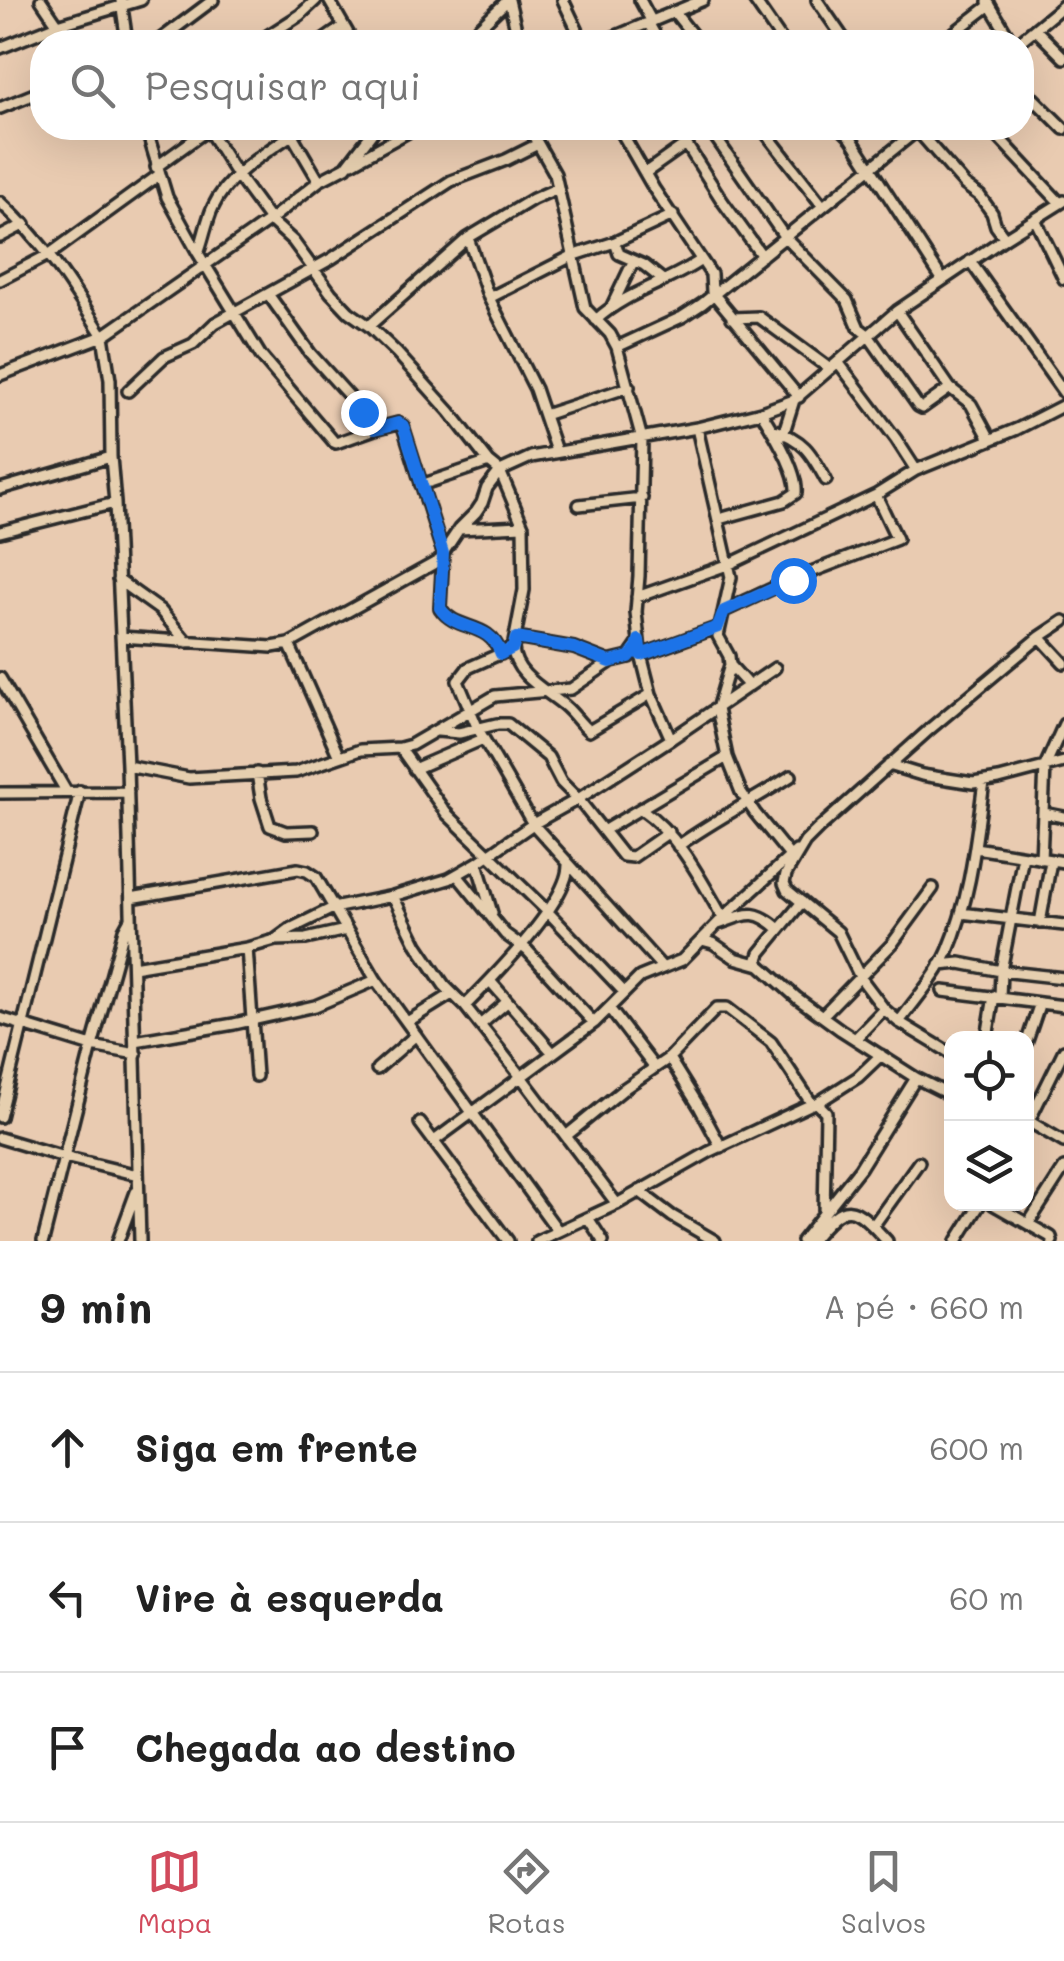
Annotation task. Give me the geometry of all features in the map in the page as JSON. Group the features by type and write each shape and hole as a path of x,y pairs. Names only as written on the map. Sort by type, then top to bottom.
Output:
{"street":[{"path":"42,0 58,25"},
{"path":"45,30 121,3 141,0"},
{"path":"173,30 213,0"},
{"path":"277,30 316,0"},
{"path":"329,0 346,30"},
{"path":"477,30 509,0 516,30"},
{"path":"563,0 577,30"},
{"path":"640,0 654,30"},
{"path":"754,0 774,30"},
{"path":"817,0 838,30"},
{"path":"638,30 700,1"},
{"path":"956,30 989,2 1008,30"},
{"path":"121,3 125,30"},
{"path":"1064,6 1035,29 1064,58"},
{"path":"676,13 689,30"},
{"path":"338,30 344,26"},
{"path":"0,48 30,36"},
{"path":"0,108 30,96"},
{"path":"1034,99 1064,129"},
{"path":"149,140 167,198 198,253 262,356 330,439 336,443 398,423 403,426 443,556 442,613 450,620 485,632 501,654"},
{"path":"0,280 50,254 194,140"},
{"path":"216,140 270,220 293,241 349,312 397,353 450,412 485,464 492,482"},
{"path":"198,253 223,189 281,140"},
{"path":"299,140 319,181"},
{"path":"346,167 367,140"},
{"path":"0,375 103,336 270,220 319,181 394,140"},
{"path":"536,140 555,174 585,308 617,347 642,439 639,640 651,694 671,739"},
{"path":"626,140 711,274 714,295 796,398"},
{"path":"684,140 762,256"},
{"path":"717,140 784,236 850,303 859,328 918,406 922,408 950,388"},
{"path":"771,140 822,206"},
{"path":"855,140 942,279"},
{"path":"617,347 682,317 714,295 905,140"},
{"path":"928,140 980,196 1005,238"},
{"path":"121,637 272,647 289,644 443,556 500,472 531,456 698,428 761,412 796,398 896,312 1062,202 1002,140"},
{"path":"128,391 164,358 193,344 215,323 313,270 451,180 538,144"},
{"path":"645,173 686,144"},
{"path":"369,326 468,238 558,188"},
{"path":"0,202 50,254 103,336 110,380 110,457 128,792 140,1241"},
{"path":"490,298 572,256 615,242 672,215"},
{"path":"1035,219 1063,277"},
{"path":"0,237 25,224"},
{"path":"468,238 490,298 535,389 556,450"},
{"path":"615,242 620,254 664,281"},
{"path":"596,320 612,306 701,260"},
{"path":"970,261 1064,393"},
{"path":"612,306 633,262"},
{"path":"268,294 310,353 375,429"},
{"path":"896,312 950,388 971,404 990,439"},
{"path":"732,318 760,317 834,366 916,470"},
{"path":"544,416 629,387"},
{"path":"781,448 796,398"},
{"path":"637,597 730,564 876,496 916,470 1064,405"},
{"path":"719,519 791,497 797,488 761,412"},
{"path":"698,428 730,564 730,588 718,627 730,665 717,709 727,757 749,804 790,856"},
{"path":"772,429 802,442 826,480"},
{"path":"789,466 811,452"},
{"path":"0,489 110,457"},
{"path":"422,486 485,464 500,472 524,526 524,590 514,657 545,692 589,731 651,694"},
{"path":"724,611 897,539 876,496"},
{"path":"578,505 642,498"},
{"path":"0,532 115,502"},
{"path":"459,529 524,526"},
{"path":"118,580 160,610 187,642"},
{"path":"434,1141 594,1023 640,977 682,960 708,942 720,922 888,765 1064,621"},
{"path":"641,655 718,627"},
{"path":"1040,637 1062,658"},
{"path":"127,766 189,778 296,772 374,748 400,748 503,694 570,689 610,662 629,657 639,640"},
{"path":"610,662 574,648 515,643 501,654 478,662 458,682 480,734 533,824 663,968"},
{"path":"289,644 339,757"},
{"path":"730,665 749,686"},
{"path":"275,940 334,908 393,896 477,864 775,668"},
{"path":"0,678 66,791"},
{"path":"414,770 497,724 508,724 548,757 561,782 623,856 633,856 668,832"},
{"path":"1040,923 1046,860 1045,766 1064,724"},
{"path":"438,731 480,734"},
{"path":"400,748 446,813 624,992"},
{"path":"603,831 727,757"},
{"path":"888,765 973,783 1064,762"},
{"path":"258,773 270,826 286,832 312,831"},
{"path":"678,846 704,826 749,804 791,776"},
{"path":"899,1022 947,954 968,889 984,782"},
{"path":"0,1117 80,791"},
{"path":"0,807 2,793 128,792"},
{"path":"640,810 668,832 720,922"},
{"path":"1044,813 1064,816"},
{"path":"806,842 786,874 784,883 788,890 842,936 860,977 884,1009 944,1049"},
{"path":"974,848 1064,862"},
{"path":"988,1031 991,998 1001,984 1023,856"},
{"path":"477,864 494,920"},
{"path":"464,1006 490,981 547,911 567,877 568,864"},
{"path":"131,898 298,869 316,878 376,980 558,1232"},
{"path":"456,874 505,934 527,950 594,1023"},
{"path":"822,1016 892,944 933,888"},
{"path":"393,896 417,945 452,994 522,1078 616,1204"},
{"path":"760,965 760,953 802,902"},
{"path":"720,922 756,914 765,916 779,929"},
{"path":"961,914 1064,925"},
{"path":"42,1241 124,930 132,917"},
{"path":"133,967 346,930"},
{"path":"708,942 735,958 760,965 855,1039 944,1092"},
{"path":"246,948 256,1076"},
{"path":"947,954 960,964"},
{"path":"940,965 960,964 1064,978"},
{"path":"136,1040 315,1006 376,980"},
{"path":"490,981 553,1054"},
{"path":"944,991 1064,1006"},
{"path":"407,1022 452,994"},
{"path":"480,1025 507,1002"},
{"path":"1030,1031 1040,1003"},
{"path":"566,1136 624,1088 669,1058 713,1011 723,1007 772,1042 809,1102 826,1112 824,1214"},
{"path":"609,1008 654,1067"},
{"path":"855,1039 884,1009"},
{"path":"0,1018 92,1046 136,1054"},
{"path":"377,1069 416,1035"},
{"path":"1030,1121 1064,1050"},
{"path":"537,1241 616,1204 809,1102 837,1092 880,1055"},
{"path":"669,1058 720,1147"},
{"path":"803,1241 860,1168 916,1078"},
{"path":"1034,1098 1040,1101"},
{"path":"420,1124 508,1241"},
{"path":"1034,1127 1064,1142"},
{"path":"0,1138 138,1175"},
{"path":"874,1226 919,1162"},
{"path":"1028,1224 1064,1168"},
{"path":"825,1187 838,1196"},
{"path":"118,1241 137,1190"},
{"path":"640,1191 714,1241"},
{"path":"810,1241 825,1223 844,1210 855,1210 887,1241"},
{"path":"958,1241 976,1211"},
{"path":"1005,1211 1051,1236 1052,1241"},
{"path":"588,1218 603,1241"}],"route":[{"path":"363,412 375,429 398,423 403,426 443,553 442,613 450,620 485,632 501,654 513,648 516,638 574,648 610,662 629,657 639,640 641,655 718,627 724,611 793,580"}]}
